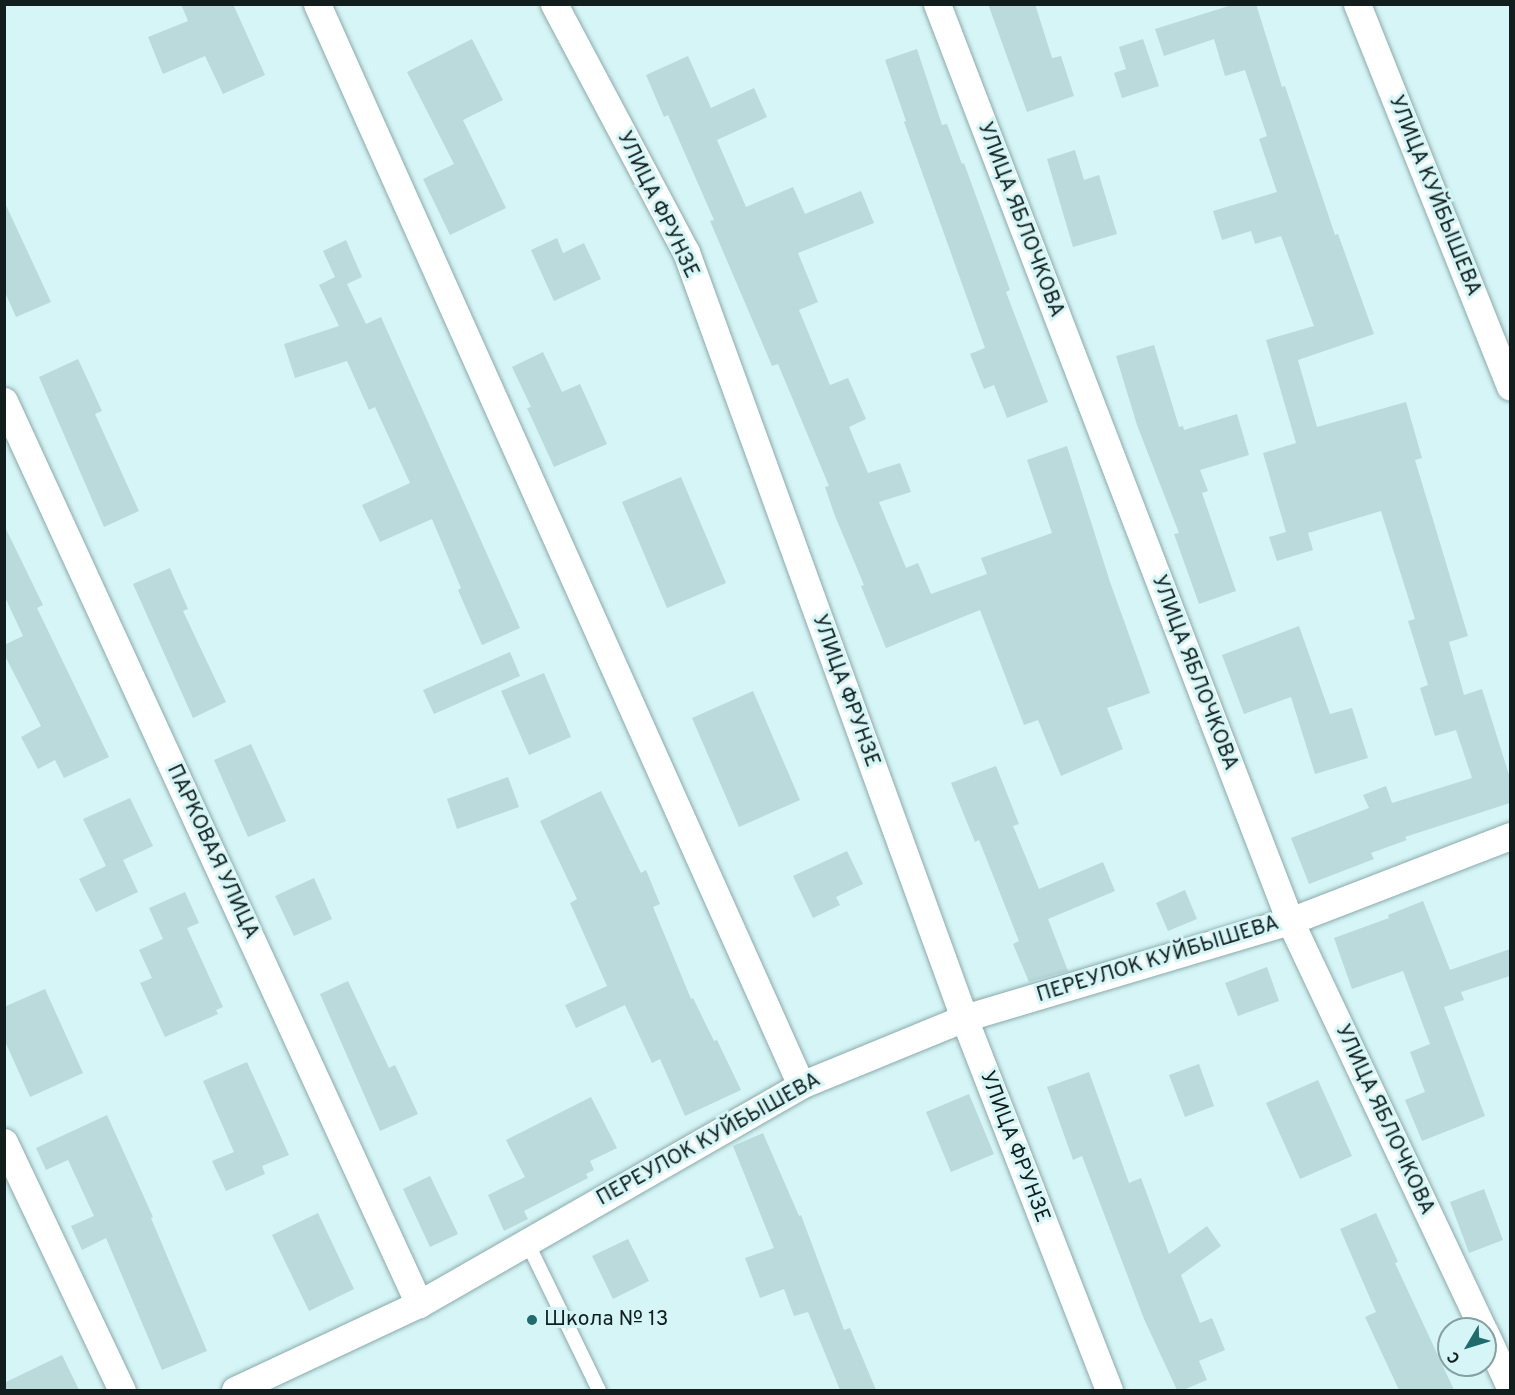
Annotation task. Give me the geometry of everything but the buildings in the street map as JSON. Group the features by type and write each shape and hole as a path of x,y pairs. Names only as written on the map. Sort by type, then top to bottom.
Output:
{"street":[{"path":"317,4 801,1085"},
{"name":"УЛИЦА ФРУНЗЕ","path":"554,4 686,252 964,1018 1109,1390"},
{"name":"УЛИЦА ЯБЛОЧКОВА","path":"937,4 1290,921 1477,1317"},
{"name":"УЛИЦА КУЙБЫШЕВА","path":"1357,4 1510,387"},
{"name":"ПАРКОВАЯ УЛИЦА","path":"4,401 419,1304"},
{"name":"ПЕРЕУЛОК КУЙБЫШЕВА","path":"235,1390 419,1304 801,1085 964,1018 1290,921 1510,836"},
{"path":"4,1142 122,1390"},
{"path":"1497,1359 1510,1387"}],"lane":[{"path":"527,1242 599,1390"}],"place":[{"name":"Школа № 13","path":"532,1320"}]}
